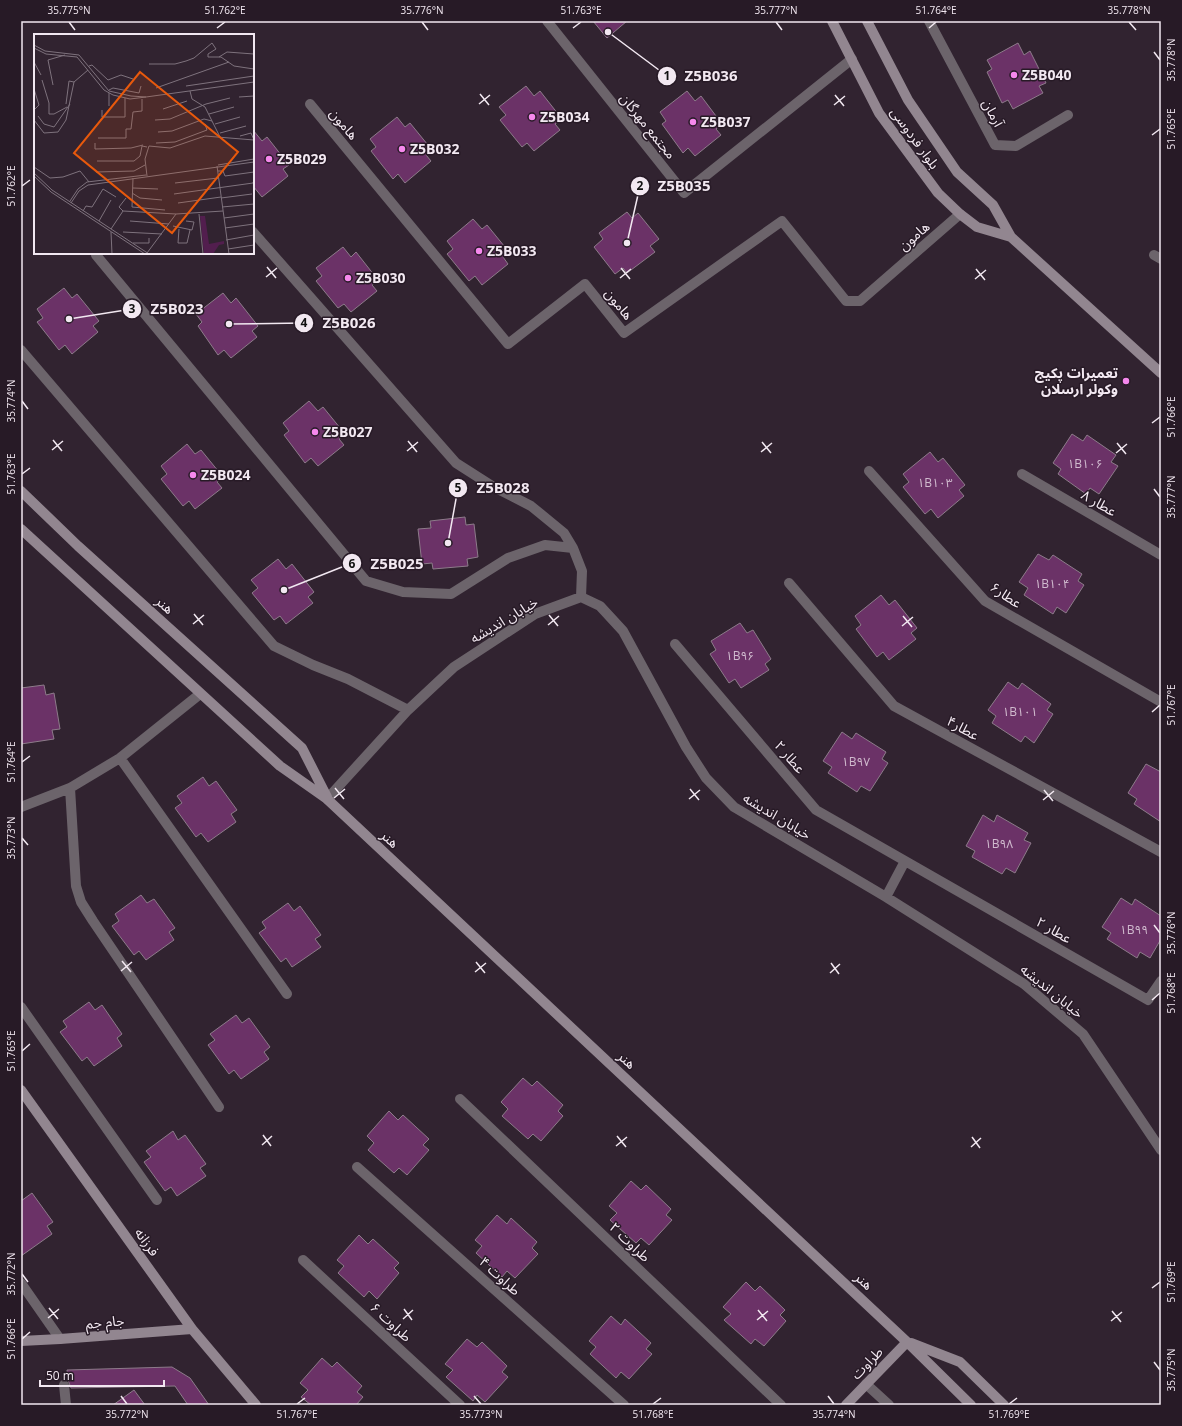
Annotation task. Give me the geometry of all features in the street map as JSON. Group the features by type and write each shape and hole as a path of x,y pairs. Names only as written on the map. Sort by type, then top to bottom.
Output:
{"street":[{"name":"مجتمع مهرگان","path":"546,21 684,193 852,59"},
{"name":"بلوار فردوسی","path":"832,21 879,113 938,193 960,214 977,227 1011,237"},
{"name":"بلوار فردوسی","path":"867,21 908,100 957,172 992,205 1011,237 1161,373"},
{"name":"آرمان","path":"929,21 995,145 1016,146 1068,115"},
{"name":"هامون","path":"310,104 508,344 585,284 624,333 782,221 846,301 860,301 960,214"},
{"path":"254,233 456,463 492,486 531,506 564,533 573,548 582,571 581,597"},
{"path":"96,255 366,582 403,592 451,594 508,558 545,545 573,548"},
{"path":"21,350 274,646 312,666 348,679 408,710"},
{"name":"عطار۶","path":"869,471 985,601 1161,702"},
{"name":"عطار ۸","path":"1022,474 1161,555"},
{"name":"هنر","path":"21,491 78,546 302,748 327,799"},
{"name":"هنر","path":"21,529 280,766 327,799 907,1342 971,1405"},
{"name":"عطار۴","path":"789,584 894,706 1161,852"},
{"name":"خیابان اندیشه","path":"327,799 408,710 454,667 535,614 581,597 600,606 623,631 686,747 706,778 734,807 886,897 1024,984 1082,1034 1161,1150"},
{"name":"عطار ۲","path":"675,644 816,810 1148,1000 1161,982"},
{"path":"21,807 70,788 120,758 200,694"},
{"path":"120,758 287,994"},
{"path":"70,788 76,886 82,902 93,921 219,1107"},
{"path":"886,897 905,861"},
{"path":"21,1006 157,1200"},
{"name":"فرزانه","path":"21,1090 192,1328 256,1405"},
{"name":"طراوت ۲","path":"460,1099 781,1405"},
{"name":"طراوت ۴","path":"358,1167 624,1405"},
{"name":"طراوت ۶","path":"303,1260 460,1405"},
{"path":"21,1284 60,1339"},
{"name":"جام جم","path":"21,1341 192,1328"},
{"name":"هنر","path":"907,1342 960,1362 1004,1405"},
{"name":"طراوت","path":"846,1405 907,1342"},
{"path":"866,1384 889,1405"},
{"path":"64,1385 66,1405"}],"building":[{"path":"593,21 627,21 607,38"},
{"name":"Z5B040","path":"1018,43 1024,55 1030,51 1046,83 1039,86 1043,93 1013,109 1008,100 1002,103 987,72 992,69 987,60"},
{"name":"Z5B034","path":"526,86 534,96 540,91 562,119 555,124 560,130 534,151 527,143 522,147 500,120 506,115 499,107"},
{"name":"Z5B037","path":"687,91 695,101 701,96 722,124 716,129 721,135 695,156 688,148 683,153 662,124 666,121 660,112"},
{"name":"Z5B032","path":"397,117 405,127 410,123 432,150 426,155 431,161 405,183 398,174 393,179 371,151 376,147 370,139"},
{"name":"Z5B029","path":"254,131 262,141 267,137 289,165 283,169 288,176 262,197 254,187"},
{"path":"627,212 632,218 638,213 659,239 650,246 655,252 627,273 623,268 615,274 594,247 603,239 599,233"},
{"name":"Z5B033","path":"473,219 482,229 487,225 509,252 503,257 508,264 482,285 475,276 469,281 447,254 453,249 447,241"},
{"name":"Z5B030","path":"343,247 351,257 356,252 378,280 372,285 377,291 351,312 344,304 338,308 316,281 322,276 316,268"},
{"path":"64,288 72,298 77,294 99,321 93,326 98,332 72,354 65,345 59,350 37,322 43,318 37,309"},
{"path":"223,293 231,303 236,298 258,326 252,331 257,337 231,358 224,350 218,355 198,326 202,322 196,314"},
{"name":"Z5B027","path":"309,401 318,411 323,407 345,434 339,439 344,445 318,466 311,458 305,463 284,435 289,431 283,423"},
{"path":"1072,434 1083,441 1087,435 1116,455 1111,462 1118,466 1099,494 1090,488 1086,494 1058,474 1061,469 1053,463"},
{"name":"Z5B024","path":"187,444 195,454 201,450 223,477 217,482 222,488 195,509 189,501 183,506 161,479 167,474 161,466"},
{"path":"930,452 938,462 943,458 965,485 959,490 964,496 938,518 931,509 925,514 903,487 909,482 903,474"},
{"path":"465,517 466,525 474,524 478,557 467,559 468,566 433,569 432,563 422,564 418,529 431,528 430,521"},
{"path":"1038,554 1049,560 1053,555 1082,574 1078,581 1084,585 1066,613 1057,607 1053,614 1024,595 1028,588 1019,582"},
{"path":"278,559 286,569 292,564 314,592 308,597 313,603 286,624 280,616 274,620 252,593 258,588 251,580"},
{"path":"881,595 889,605 895,600 917,628 911,633 916,639 889,660 883,652 877,657 856,629 861,625 855,616"},
{"path":"740,623 747,633 753,630 771,659 765,664 769,670 741,688 735,679 729,683 710,654 716,650 711,641"},
{"path":"1008,682 1018,689 1022,683 1051,704 1047,710 1053,714 1034,743 1025,736 1021,742 992,723 996,716 988,710"},
{"path":"44,685 46,695 54,693 60,729 52,730 54,739 21,744 21,688"},
{"path":"842,732 852,739 856,733 886,752 882,759 888,763 870,791 861,786 857,792 828,773 832,767 823,761"},
{"path":"1146,764 1161,772 1161,822 1134,804 1137,799 1128,793"},
{"path":"203,777 209,786 216,781 237,810 231,814 236,822 208,842 201,833 196,837 175,808 182,803 177,796"},
{"path":"983,815 994,822 997,815 1028,833 1024,840 1031,843 1015,873 1006,868 1002,874 972,857 975,851 966,846"},
{"path":"141,895 147,903 154,899 175,928 169,932 174,940 146,960 139,951 134,955 112,926 119,921 115,914"},
{"path":"1121,898 1132,905 1135,899 1161,916 1161,939 1150,958 1140,952 1137,958 1107,939 1111,933 1102,927"},
{"path":"288,903 294,911 300,906 321,935 315,939 321,947 292,967 286,958 281,962 259,933 266,928 262,922"},
{"path":"89,1002 95,1010 102,1005 122,1034 117,1038 122,1046 94,1066 87,1057 82,1061 60,1032 67,1027 63,1021"},
{"path":"236,1015 242,1023 249,1018 270,1047 264,1052 269,1059 241,1079 234,1070 229,1074 208,1045 215,1040 210,1034"},
{"path":"523,1078 532,1086 537,1081 563,1105 558,1111 563,1116 541,1141 533,1134 528,1139 502,1116 508,1109 501,1102"},
{"path":"389,1111 398,1120 403,1115 429,1139 423,1145 429,1150 407,1175 399,1168 394,1173 368,1150 374,1143 367,1136"},
{"path":"173,1131 178,1140 185,1135 206,1164 200,1168 206,1176 177,1196 171,1187 165,1191 144,1162 151,1157 146,1151"},
{"path":"631,1181 641,1190 646,1185 671,1209 666,1215 672,1220 649,1245 641,1238 636,1243 610,1220 617,1213 609,1206"},
{"path":"32,1193 53,1222 47,1226 52,1234 21,1256 21,1201"},
{"path":"497,1215 507,1224 511,1218 537,1242 532,1248 538,1254 515,1278 507,1271 502,1277 476,1253 482,1246 475,1240"},
{"path":"359,1235 368,1244 373,1239 399,1263 394,1268 399,1273 377,1299 369,1291 364,1297 338,1273 344,1266 337,1260"},
{"path":"746,1282 755,1291 760,1286 785,1310 780,1315 786,1321 764,1346 755,1339 751,1344 724,1320 731,1314 723,1307"},
{"path":"611,1316 621,1325 625,1319 651,1343 646,1349 652,1354 629,1379 621,1372 616,1378 590,1354 596,1347 589,1341"},
{"path":"467,1339 477,1347 482,1342 507,1366 502,1372 508,1377 485,1402 477,1395 473,1401 446,1377 453,1370 445,1364"},
{"path":"322,1358 332,1367 337,1362 362,1386 357,1392 363,1397 356,1405 311,1405 301,1397 308,1390 300,1383"},
{"path":"172,1367 190,1378 209,1405 188,1405 175,1386 71,1388 67,1370"},
{"path":"134,1390 145,1405 113,1405"}],"place":[{"name":"Z5B036","path":"608,32"},
{"name":"Z5B040","path":"1014,75"},
{"name":"Z5B034","path":"532,117"},
{"name":"Z5B037","path":"693,122"},
{"name":"Z5B032","path":"402,149"},
{"name":"Z5B029","path":"269,159"},
{"name":"Z5B035","path":"627,243"},
{"name":"Z5B033","path":"479,251"},
{"name":"Z5B030","path":"348,278"},
{"name":"Z5B023","path":"69,319"},
{"name":"Z5B026","path":"229,324"},
{"name":"تعمیرات پکیج وکولر ارسلان","path":"1126,381"},
{"name":"Z5B027","path":"315,432"},
{"name":"Z5B024","path":"193,475"},
{"name":"Z5B028","path":"448,543"},
{"name":"Z5B025","path":"284,590"}]}
